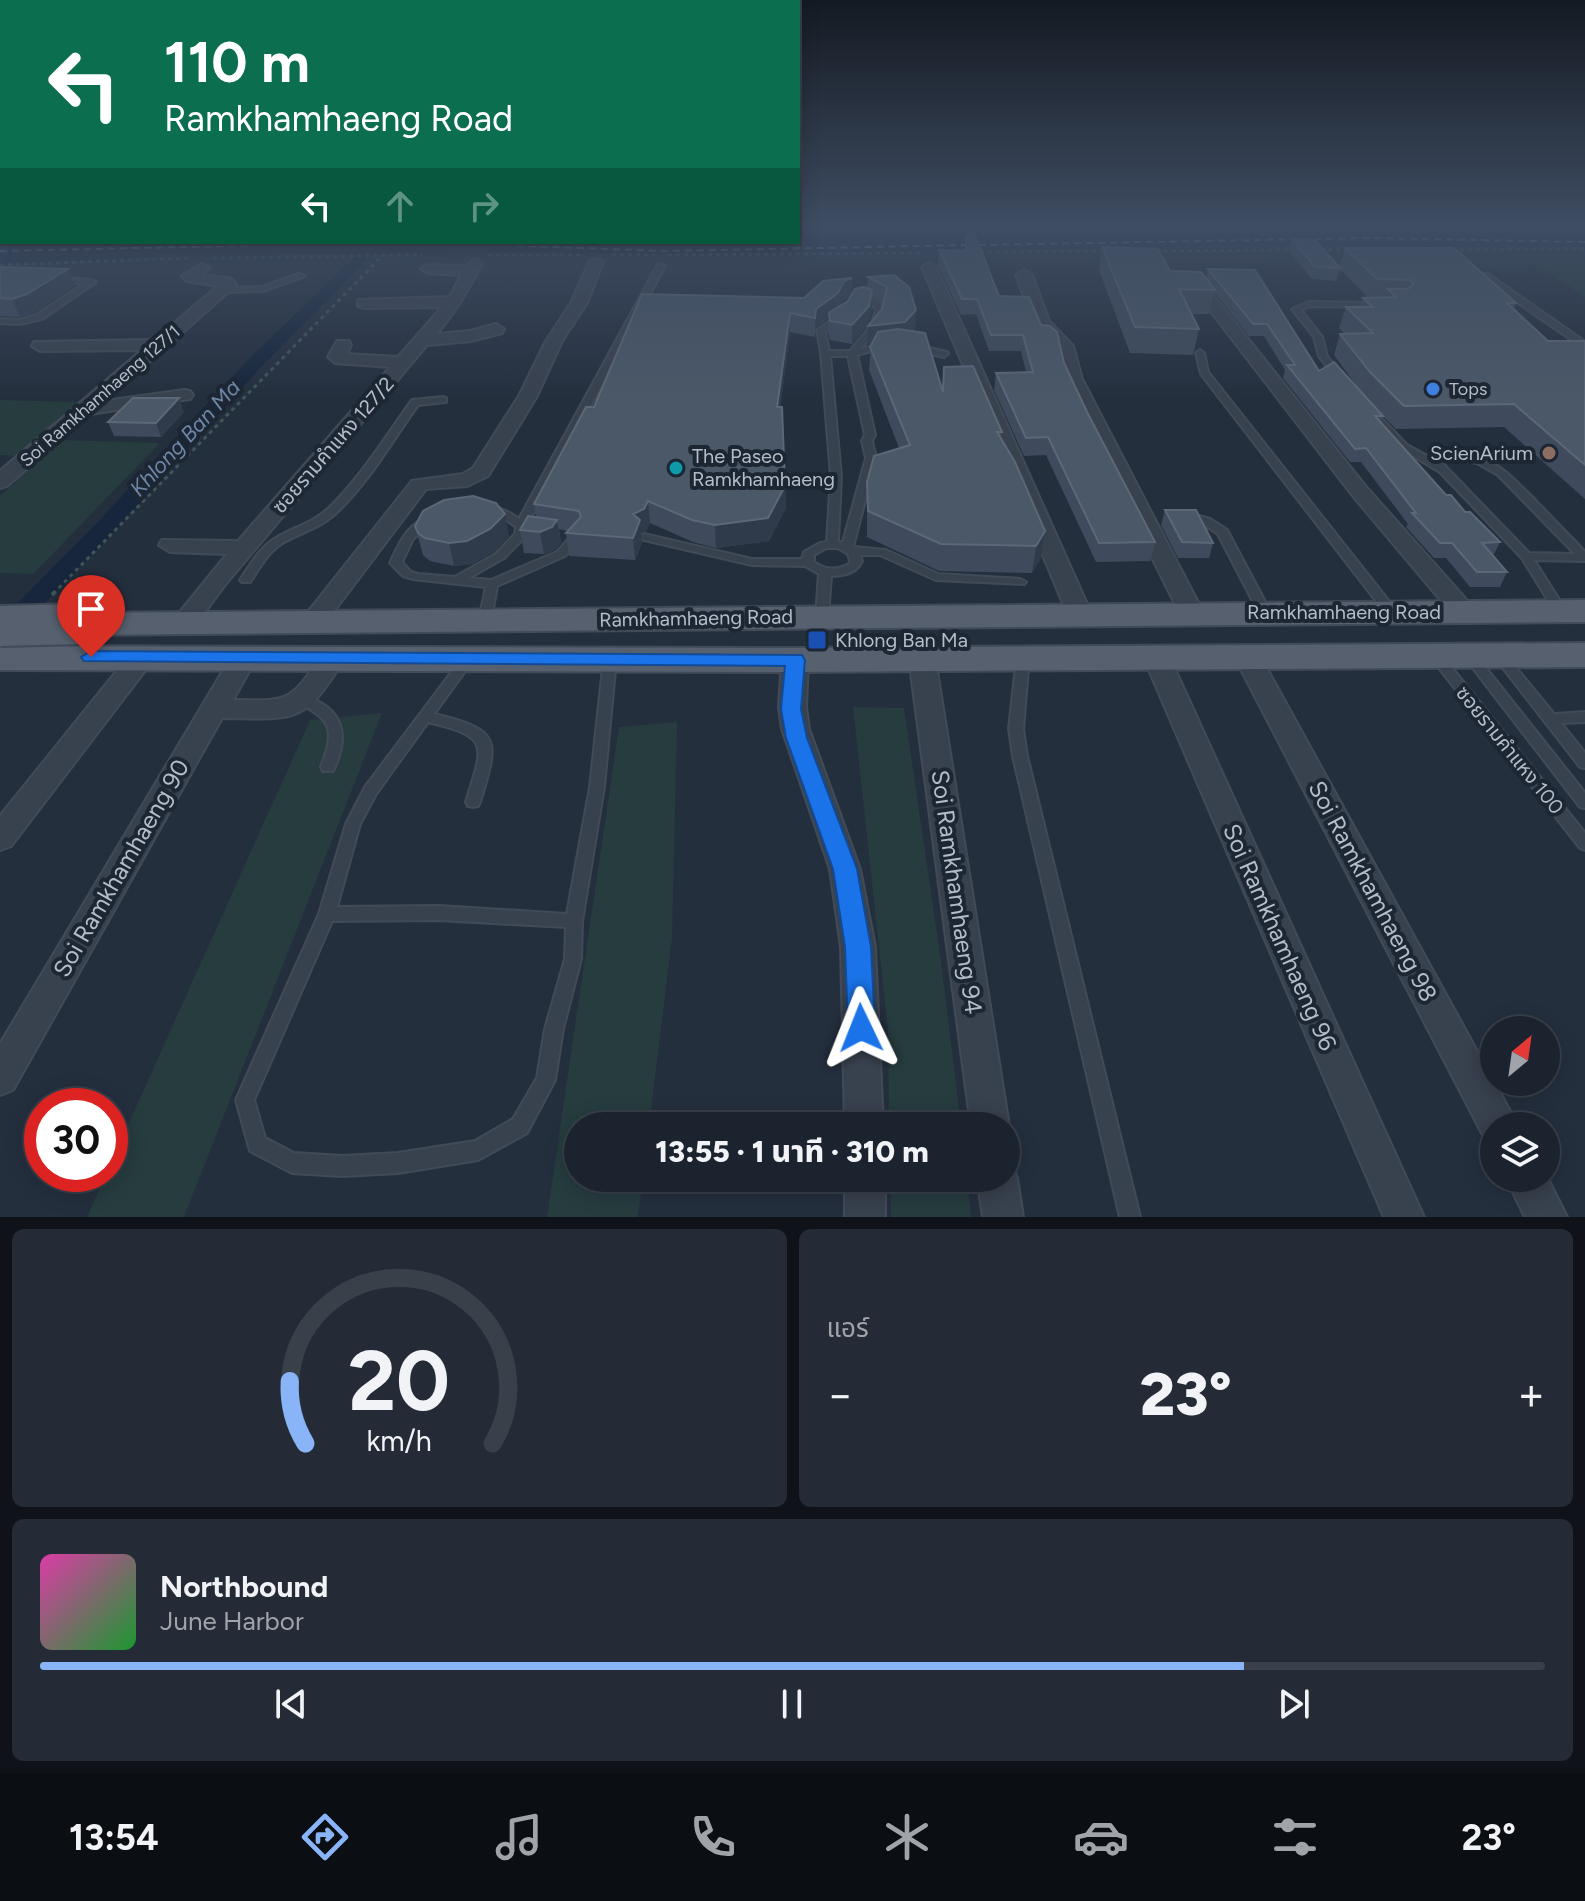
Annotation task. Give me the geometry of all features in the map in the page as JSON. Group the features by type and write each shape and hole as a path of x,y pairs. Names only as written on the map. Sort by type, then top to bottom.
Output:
{"main road":[{"name":"Ramkhamhaeng Road","path":"0,626 822,616 1573,612"},
{"path":"1080,615 1092,657"},
{"name":"Ramkhamhaeng Road","path":"0,658 795,660 1585,655"}],"street":[{"path":"222,290 227,285"},
{"name":"ซอยรามคำแหง 127/2","path":"184,623 244,548 424,340 465,285"},
{"path":"313,622 419,485 429,481 471,480 481,472 528,396 554,341 579,303 587,285"},
{"path":"937,285 1080,615"},
{"path":"1028,285 1042,323 1065,346 1073,379 1192,614"},
{"name":"Soi Ramkhamhaeng 127/1","path":"0,482 222,290"},
{"path":"1204,293 1360,492 1463,611"},
{"path":"364,303 455,302"},
{"path":"424,340 471,336 496,329"},
{"path":"40,346 160,345"},
{"path":"343,345 337,357 341,359 404,363"},
{"path":"86,409 184,395"},
{"path":"170,545 244,548"},
{"name":"Soi Ramkhamhaeng 96","path":"1156,656 1404,1217"},
{"name":"Soi Ramkhamhaeng 98","path":"1247,656 1491,1112"},
{"path":"0,838 141,658"},
{"name":"Soi Ramkhamhaeng 94","path":"922,658 988,1112"},
{"name":"Soi Ramkhamhaeng 90","path":"0,1078 243,659"},
{"path":"213,709 284,710 305,700 331,660"},
{"path":"795,660 791,709 797,738 845,869 858,947 864,1112"},
{"path":"865,1192 865,1217"},
{"path":"999,1192 1003,1217"},
{"path":"1534,1192 1547,1217"}],"lane":[{"path":"0,321 20,322 39,317 88,285"},
{"path":"222,290 263,289 275,285"},
{"path":"456,581 514,545 521,535 521,525 651,285"},
{"path":"1498,285 1585,346"},
{"path":"832,544 836,476 821,330 843,315 847,305 868,300 879,305 880,310 875,326 852,354"},
{"path":"1348,387 1323,356 1318,337 1296,309 1309,304 1385,305"},
{"path":"825,353 852,354 902,346 944,354"},
{"path":"1200,353 1204,372 1391,612"},
{"path":"644,537 752,562 808,563 825,573 841,572 854,566 856,561 850,550 871,458 867,441 870,435 852,354"},
{"path":"1357,398 1404,447 1444,470"},
{"path":"246,580 265,552 278,541 316,524 334,509 362,476 415,402 443,400"},
{"path":"1573,612 1526,556 1439,465 1441,460 1450,457 1479,459 1489,464 1502,473 1584,557"},
{"path":"440,516 423,524 408,537 396,563 407,574 492,584 561,554 576,537 549,535 521,525 498,511 475,508"},
{"path":"1178,514 1206,521 1223,532 1265,613"},
{"path":"808,563 811,550 832,544 850,550 882,552 936,577 1020,582"},
{"path":"1526,556 1584,557"},
{"path":"822,616 825,573"},
{"path":"485,620 492,584"},
{"path":"1468,656 1550,719 1585,763"},
{"name":"ซอยรามคำแหง 100","path":"1468,656 1585,803"},
{"name":"ซอยรามคำแหง 100","path":"1468,656 1585,844"},
{"path":"1023,657 1016,729 1020,756 1130,1217"},
{"path":"467,660 428,717 370,791 353,824 327,914 245,1100 257,1144 292,1163 342,1166 398,1163 478,1150 520,1126 546,1080 554,1029 573,959 574,921 597,787 610,659"},
{"path":"305,700 333,719 337,731 328,767"},
{"path":"428,717 475,731 484,741 487,754 473,802"},
{"path":"1550,719 1585,717"},
{"path":"327,914 439,913 574,921"}],"path":[{"path":"51,596 354,285"}],"green space":[{"path":"1566,285 1585,285 1585,297"},
{"path":"0,400 78,402 17,456 0,455"},
{"path":"62,440 160,443 33,574 0,573 0,496"},
{"path":"853,707 904,708 959,1112 889,1112 888,1030"},
{"path":"382,713 184,1217 87,1217 98,1192 128,1192 128,1125 310,720"},
{"path":"677,722 672,938 651,1112 564,1112 564,1192 641,1192 638,1217 547,1217 619,727"},
{"path":"890,1192 968,1192 971,1217 891,1217"}],"building":[{"path":"0,285 42,285 12,299 0,298"},
{"path":"819,285 842,285 838,293 816,309 815,318 790,313 777,407 782,407 785,486 768,518 715,525 692,520 648,501 644,509 633,514 640,520 633,538 566,533 581,517 579,511 534,504 586,407 594,407 642,294 804,298"},
{"path":"883,285 906,285 916,310 905,322 868,326 882,309 887,287"},
{"path":"955,285 995,285 999,296 1029,297 1041,325 1050,326 1057,332 1064,363 1155,542 1099,543 1048,437 1026,438 996,373 1033,372 1023,335 991,335 977,299 962,299"},
{"path":"1118,285 1211,285 1215,290 1179,289 1199,329 1135,327"},
{"path":"1221,285 1264,285 1319,371 1334,362 1383,416 1375,416 1446,495 1451,495 1465,512 1470,512 1500,542 1482,543 1507,572 1477,572 1452,543 1440,543 1412,513 1416,513 1366,448 1355,449 1287,365 1295,365 1267,324 1253,324"},
{"path":"1412,285 1495,285 1516,303 1507,303 1548,341 1585,341 1585,465 1514,404 1404,406 1370,372 1340,334 1373,333 1346,307 1373,307 1363,298 1396,297 1388,289 1408,289"},
{"path":"864,287 872,290 869,306 852,325 830,321 829,313 848,301 855,289"},
{"path":"898,329 925,333 943,392 944,367 973,366 1002,432 997,432 1015,462 1045,531 1036,546 941,544 868,511 867,482 874,456 910,445 870,347 878,332"},
{"path":"133,398 179,398 156,423 108,422"},
{"path":"473,496 496,503 505,514 490,529 467,541 449,543 425,538 418,533 415,526 423,511 444,500"},
{"path":"1165,510 1196,510 1213,543 1182,542"},
{"path":"528,516 557,520 552,527 540,532 520,530"}],"waterway":[{"name":"Khlong Ban Ma","path":"7,628 105,528 254,364 335,285"}],"place":[{"name":"Tops","path":"1433,389"},
{"name":"ScienArium","path":"1549,453"},
{"name":"The Paseo Ramkhamhaeng","path":"676,468"},
{"name":"Khlong Ban Ma","path":"817,640"}],"route":[{"path":"91,657 795,660 791,709 797,738 845,869 858,947 861,1028"}]}
